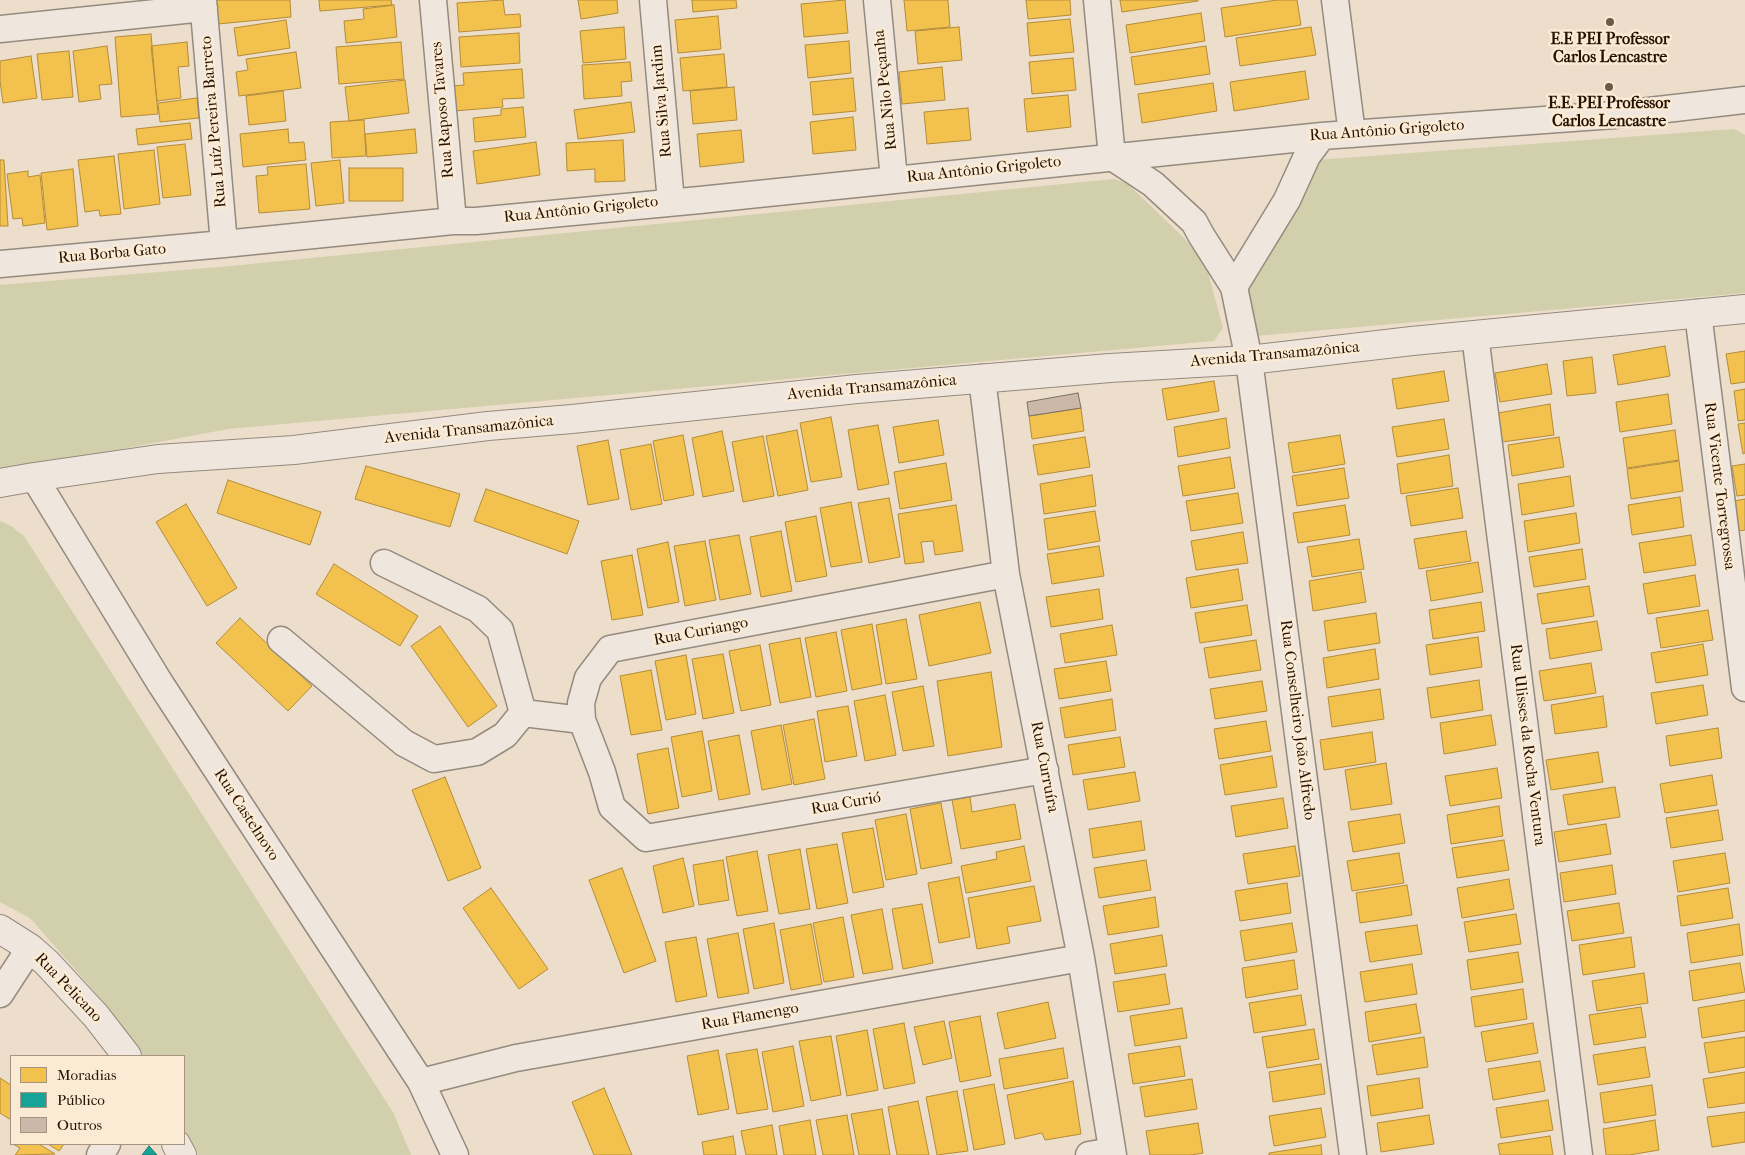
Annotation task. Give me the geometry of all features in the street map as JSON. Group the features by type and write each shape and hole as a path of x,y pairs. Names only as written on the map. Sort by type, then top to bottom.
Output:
{"street":[{"name":"Rua Raposo Tavares","path":"433,0 453,221"},
{"name":"Rua Silva Jardim","path":"652,0 671,202"},
{"name":"Rua Nilo Peçanha","path":"877,0 894,179"},
{"path":"1097,0 1112,157"},
{"path":"1335,0 1352,134"},
{"path":"0,29 204,4"},
{"name":"Rua Luíz Pereira Barreto","path":"204,4 224,244"},
{"name":"Rua Antônio Grigoleto","path":"224,244 453,221 476,221 700,200 1322,136 1614,115 1745,100"},
{"path":"1234,287 1286,200 1307,156 1322,136"},
{"name":"Rua Conselheiro João Alfredo","path":"1112,157 1153,184 1194,222 1234,287 1250,360 1353,1155"},
{"name":"Rua Borba Gato","path":"0,264 224,244"},
{"name":"Avenida Transamazônica","path":"0,483 158,458 294,450 488,426 857,389 982,378 1250,360 1475,335 1745,309"},
{"name":"Rua Vicente Torregrossa","path":"1698,313 1745,688"},
{"name":"Rua Ulisses da Rocha Ventura","path":"1475,335 1579,1155"},
{"name":"Rua Curruíra","path":"982,378 1006,574 1080,958 1105,1154"},
{"name":"Rua Castelnovo","path":"34,477 160,683 421,1082 455,1155"},
{"path":"384,563 478,609 500,630 523,713"},
{"name":"Rua Curiango","path":"646,838 612,807 602,772 582,720 581,702 588,678 610,649 1006,574"},
{"path":"281,640 404,743 434,759 477,752 505,736 523,713"},
{"path":"523,713 582,720"},
{"name":"Rua Curió","path":"646,838 1045,770"},
{"name":"Rua Pelicano","path":"0,929 30,948 47,964 96,1016 126,1055"},
{"path":"0,994 30,948"},
{"name":"Rua Flamengo","path":"421,1082 516,1058 1080,958"}],"shaded area":[{"path":"1734,129 1745,135 1745,293 1256,336 1248,283 1316,160"},
{"path":"1114,179 1127,183 1185,239 1206,265 1223,328 1214,341 228,429 0,472 0,285 220,267"},
{"path":"0,521 11,526 24,536 394,1114 411,1155 198,1155 185,1131 185,1055 138,1055 108,1007 30,918 0,902"}],"building: Moradias":[{"path":"216,0 290,0 291,17 218,24"},
{"path":"319,0 391,0 392,5 320,11"},
{"path":"503,0 505,15 520,14 521,27 459,32 457,3"},
{"path":"578,0 617,0 618,13 581,19"},
{"path":"692,0 736,0 737,8 693,12"},
{"path":"845,0 848,33 804,37 801,4"},
{"path":"904,0 948,0 950,27 907,31"},
{"path":"1026,0 1070,0 1071,15 1028,19"},
{"path":"1120,0 1198,0 1198,1 1122,12"},
{"path":"1277,0 1297,0 1301,25 1225,37 1221,8"},
{"path":"394,5 397,37 346,43 344,21 364,19 363,9"},
{"path":"1201,13 1205,41 1130,53 1126,25"},
{"path":"718,16 721,49 678,53 675,20"},
{"path":"1070,19 1074,52 1030,56 1027,23"},
{"path":"286,20 290,48 238,56 234,28"},
{"path":"624,27 626,59 583,63 580,31"},
{"path":"959,27 962,60 918,64 915,31"},
{"path":"1311,27 1316,55 1240,66 1236,38"},
{"path":"519,33 520,63 461,67 459,37"},
{"path":"151,34 158,114 121,117 115,37"},
{"path":"849,41 851,73 808,78 805,45"},
{"path":"187,42 189,66 178,67 181,98 157,101 151,46"},
{"path":"401,42 404,79 339,84 336,47"},
{"path":"107,46 112,84 99,85 101,99 79,102 73,51"},
{"path":"1206,46 1210,74 1135,85 1131,57"},
{"path":"69,51 73,97 42,100 37,54"},
{"path":"296,52 301,88 239,96 236,72 248,70 246,59"},
{"path":"724,54 727,87 683,91 680,58"},
{"path":"31,56 37,98 3,103 0,61"},
{"path":"1073,58 1076,90 1032,94 1029,62"},
{"path":"630,62 632,81 621,82 622,96 584,99 582,65"},
{"path":"942,67 945,100 902,104 899,72"},
{"path":"522,69 524,98 502,99 503,107 454,111 452,86 464,85 463,73"},
{"path":"1305,71 1309,99 1234,111 1230,82"},
{"path":"853,78 856,111 813,115 810,82"},
{"path":"405,80 409,113 349,121 345,87"},
{"path":"1213,83 1217,111 1142,123 1138,94"},
{"path":"734,87 737,120 693,124 690,91"},
{"path":"283,91 286,121 249,125 246,96"},
{"path":"1068,95 1071,127 1027,132 1024,99"},
{"path":"197,98 199,118 160,122 158,103"},
{"path":"631,102 635,132 578,139 574,110"},
{"path":"523,107 526,137 475,142 473,118 501,115 501,109"},
{"path":"968,108 971,140 927,144 924,112"},
{"path":"853,117 856,150 813,154 810,122"},
{"path":"364,120 366,156 332,158 330,122"},
{"path":"190,123 192,139 138,145 136,129"},
{"path":"288,129 289,143 304,142 306,160 243,167 240,134"},
{"path":"415,129 417,153 367,157 365,134"},
{"path":"741,130 744,162 700,167 697,134"},
{"path":"623,140 625,181 595,182 595,169 567,171 566,143"},
{"path":"536,142 540,175 477,184 473,151"},
{"path":"185,144 191,195 163,198 157,147"},
{"path":"154,150 160,204 124,209 118,154"},
{"path":"114,156 121,214 100,216 99,210 85,212 78,160"},
{"path":"0,160 4,160 8,226 0,226"},
{"path":"340,160 344,203 316,206 311,163"},
{"path":"306,164 310,209 259,213 256,176 268,175 267,167"},
{"path":"349,168 403,168 403,201 349,201"},
{"path":"73,169 78,226 47,230 41,173"},
{"path":"28,171 28,177 40,175 45,223 23,226 22,218 13,219 7,174"},
{"path":"1665,346 1670,376 1618,385 1613,355"},
{"path":"1745,351 1745,382 1731,384 1726,354"},
{"path":"1592,357 1596,393 1567,396 1563,361"},
{"path":"1547,364 1552,394 1500,402 1495,373"},
{"path":"1444,371 1449,401 1397,409 1392,379"},
{"path":"1214,381 1219,411 1167,420 1162,389"},
{"path":"1745,389 1745,420 1738,421 1734,391"},
{"path":"1668,394 1672,424 1620,432 1616,402"},
{"path":"1550,404 1554,435 1502,442 1498,413"},
{"path":"1081,408 1084,431 1032,439 1029,416"},
{"path":"831,417 842,477 811,482 800,423"},
{"path":"1226,418 1230,448 1178,457 1174,427"},
{"path":"1444,419 1449,449 1397,457 1392,427"},
{"path":"938,420 944,455 899,463 893,427"},
{"path":"1745,423 1745,453 1743,454 1738,424"},
{"path":"878,425 889,484 858,490 848,430"},
{"path":"797,430 808,490 778,496 766,436"},
{"path":"1675,430 1679,460 1627,468 1623,438"},
{"path":"722,431 734,491 703,497 692,438"},
{"path":"683,435 694,495 664,501 653,441"},
{"path":"1340,435 1345,464 1293,473 1288,443"},
{"path":"763,436 774,496 743,502 732,442"},
{"path":"1085,437 1090,467 1038,475 1033,445"},
{"path":"1559,437 1564,467 1512,476 1508,445"},
{"path":"608,440 619,499 588,505 577,446"},
{"path":"651,444 662,504 631,510 620,450"},
{"path":"1449,455 1453,486 1401,494 1397,464"},
{"path":"1230,457 1235,488 1183,496 1178,466"},
{"path":"1679,461 1683,491 1631,499 1627,469"},
{"path":"946,463 952,500 900,509 894,472"},
{"path":"1745,464 1745,495 1737,496 1732,466"},
{"path":"366,466 460,494 450,527 355,499"},
{"path":"1344,468 1349,498 1297,506 1292,476"},
{"path":"1092,475 1096,506 1044,514 1040,484"},
{"path":"1570,476 1574,506 1522,515 1518,484"},
{"path":"228,480 321,512 310,545 217,513"},
{"path":"1458,488 1463,518 1411,526 1406,496"},
{"path":"486,489 579,521 567,554 474,521"},
{"path":"1238,493 1243,523 1191,531 1186,501"},
{"path":"1680,497 1684,527 1632,535 1628,505"},
{"path":"889,498 900,557 869,563 858,503"},
{"path":"1745,499 1745,530 1738,531 1734,501"},
{"path":"851,502 862,562 831,567 820,508"},
{"path":"186,504 237,588 207,606 156,522"},
{"path":"956,505 963,551 935,555 933,541 921,542 924,562 905,564 898,514"},
{"path":"1345,505 1350,535 1298,543 1293,513"},
{"path":"1095,511 1100,541 1048,550 1044,519"},
{"path":"1576,513 1580,543 1528,552 1524,521"},
{"path":"816,516 827,576 796,582 785,522"},
{"path":"781,531 792,591 761,597 750,537"},
{"path":"1466,531 1471,561 1419,569 1414,539"},
{"path":"1243,532 1248,563 1196,570 1191,541"},
{"path":"739,535 751,594 720,600 709,540"},
{"path":"1691,535 1696,565 1644,573 1639,543"},
{"path":"1359,539 1364,569 1312,577 1307,547"},
{"path":"705,541 716,600 685,606 674,546"},
{"path":"668,542 679,602 648,608 637,549"},
{"path":"1099,546 1104,576 1052,584 1047,554"},
{"path":"1582,549 1586,579 1534,587 1529,557"},
{"path":"632,555 643,615 612,620 601,561"},
{"path":"1478,562 1483,592 1431,601 1426,571"},
{"path":"334,564 418,616 400,646 316,594"},
{"path":"1238,569 1243,600 1191,608 1186,578"},
{"path":"1361,572 1366,602 1313,611 1309,581"},
{"path":"1695,575 1700,606 1648,614 1643,584"},
{"path":"1589,586 1594,616 1542,624 1537,594"},
{"path":"1099,589 1103,619 1051,627 1046,597"},
{"path":"980,602 991,653 929,666 919,615"},
{"path":"1481,602 1485,631 1433,639 1429,610"},
{"path":"1247,605 1252,635 1200,643 1195,613"},
{"path":"1708,610 1713,640 1661,648 1656,618"},
{"path":"1376,613 1380,643 1328,651 1324,621"},
{"path":"240,618 312,686 288,711 216,643"},
{"path":"906,619 917,679 886,684 876,625"},
{"path":"1597,621 1602,650 1550,659 1546,629"},
{"path":"872,624 882,684 852,690 841,630"},
{"path":"1112,625 1117,655 1065,663 1060,634"},
{"path":"440,626 497,706 468,727 411,646"},
{"path":"836,632 847,691 816,697 805,638"},
{"path":"1478,637 1482,667 1430,675 1426,645"},
{"path":"800,638 811,697 780,703 769,644"},
{"path":"1256,640 1261,670 1209,678 1204,648"},
{"path":"1703,644 1708,675 1656,683 1651,653"},
{"path":"760,645 771,705 741,711 729,651"},
{"path":"1375,649 1379,679 1327,688 1323,658"},
{"path":"723,654 734,713 703,719 692,659"},
{"path":"686,655 696,714 666,720 655,661"},
{"path":"1106,661 1111,691 1059,699 1054,669"},
{"path":"1591,663 1596,693 1544,701 1539,671"},
{"path":"651,670 662,730 631,735 620,676"},
{"path":"991,672 1002,747 948,756 937,681"},
{"path":"1479,680 1483,710 1431,718 1427,688"},
{"path":"1262,681 1267,711 1215,719 1210,689"},
{"path":"1703,685 1708,715 1656,724 1651,693"},
{"path":"923,686 934,746 903,751 892,692"},
{"path":"1380,689 1384,719 1332,727 1328,697"},
{"path":"885,695 896,755 865,761 854,701"},
{"path":"1603,696 1607,727 1555,734 1551,705"},
{"path":"1112,699 1116,730 1065,738 1060,708"},
{"path":"848,706 857,756 825,762 817,711"},
{"path":"1491,715 1496,745 1444,754 1440,723"},
{"path":"814,719 825,779 794,785 783,725"},
{"path":"1266,721 1271,751 1219,759 1214,729"},
{"path":"781,725 792,784 762,790 751,731"},
{"path":"1718,728 1722,758 1670,766 1666,736"},
{"path":"702,731 712,791 682,797 671,737"},
{"path":"1372,732 1376,762 1324,770 1320,740"},
{"path":"739,735 750,794 719,800 708,741"},
{"path":"1120,737 1125,767 1073,775 1068,745"},
{"path":"668,748 679,808 648,814 637,754"},
{"path":"1598,752 1603,782 1551,790 1546,760"},
{"path":"1272,756 1277,787 1225,795 1220,765"},
{"path":"1386,763 1392,804 1351,810 1345,770"},
{"path":"1497,768 1502,798 1450,806 1445,776"},
{"path":"1135,772 1140,801 1088,810 1083,780"},
{"path":"1712,775 1717,805 1665,813 1660,784"},
{"path":"445,777 481,868 448,881 412,790"},
{"path":"1615,787 1620,817 1568,825 1563,795"},
{"path":"970,797 972,812 1015,804 1021,839 961,849 952,800"},
{"path":"1283,798 1288,828 1236,837 1231,806"},
{"path":"941,803 952,863 921,869 910,809"},
{"path":"1499,806 1503,836 1451,844 1447,815"},
{"path":"1718,810 1723,840 1671,848 1666,818"},
{"path":"906,814 917,874 886,880 875,820"},
{"path":"1400,814 1405,843 1353,852 1348,822"},
{"path":"1141,821 1145,850 1093,858 1089,829"},
{"path":"1606,824 1611,854 1559,862 1554,832"},
{"path":"873,828 884,887 853,893 842,833"},
{"path":"1504,840 1509,870 1457,878 1452,848"},
{"path":"837,844 848,903 817,909 806,849"},
{"path":"1024,846 1031,881 966,893 961,866 997,859 996,852"},
{"path":"1295,846 1300,876 1248,884 1243,854"},
{"path":"800,849 810,909 779,914 768,855"},
{"path":"757,851 768,911 737,916 726,857"},
{"path":"1399,853 1404,883 1352,891 1347,861"},
{"path":"1725,853 1730,883 1678,892 1673,861"},
{"path":"683,858 694,906 663,913 653,866"},
{"path":"723,860 729,900 699,905 693,865"},
{"path":"1146,860 1151,890 1099,898 1094,868"},
{"path":"1612,865 1616,894 1564,902 1560,873"},
{"path":"622,868 656,961 624,973 589,880"},
{"path":"959,877 970,937 939,943 928,883"},
{"path":"1509,879 1514,909 1462,918 1457,888"},
{"path":"1287,883 1291,913 1240,921 1235,891"},
{"path":"1407,885 1412,915 1360,923 1356,893"},
{"path":"1034,886 1041,921 1007,927 1010,943 977,949 968,898"},
{"path":"491,888 548,969 519,989 463,908"},
{"path":"1728,888 1733,918 1681,926 1677,896"},
{"path":"1155,897 1159,927 1108,935 1103,906"},
{"path":"1619,903 1624,933 1572,941 1567,911"},
{"path":"922,904 933,963 903,969 892,909"},
{"path":"882,909 893,969 863,974 851,915"},
{"path":"1516,914 1521,944 1469,952 1464,922"},
{"path":"843,917 854,977 824,982 813,923"},
{"path":"774,923 784,983 754,989 743,929"},
{"path":"1292,923 1297,952 1245,961 1240,931"},
{"path":"811,924 822,984 791,990 780,930"},
{"path":"1739,924 1743,955 1691,963 1687,933"},
{"path":"1417,925 1422,954 1370,962 1365,932"},
{"path":"738,933 749,993 718,998 707,939"},
{"path":"1162,935 1167,966 1115,974 1110,944"},
{"path":"696,937 707,996 676,1002 665,942"},
{"path":"1631,937 1635,967 1583,975 1579,945"},
{"path":"1518,952 1523,982 1471,990 1467,960"},
{"path":"1294,960 1298,989 1246,998 1242,968"},
{"path":"1740,963 1745,992 1693,1001 1689,971"},
{"path":"1412,964 1417,994 1365,1002 1360,972"},
{"path":"1644,973 1648,1003 1597,1011 1592,981"},
{"path":"1165,974 1170,1004 1118,1012 1113,982"},
{"path":"1523,989 1527,1019 1475,1027 1471,997"},
{"path":"1301,995 1306,1025 1254,1033 1249,1003"},
{"path":"1745,1000 1745,1031 1702,1038 1698,1008"},
{"path":"1048,1002 1056,1038 1005,1049 997,1013"},
{"path":"1416,1004 1421,1033 1369,1042 1365,1012"},
{"path":"1641,1007 1646,1037 1594,1045 1589,1015"},
{"path":"1182,1008 1187,1038 1135,1046 1130,1016"},
{"path":"980,1016 991,1076 960,1082 949,1022"},
{"path":"944,1021 952,1058 923,1065 914,1027"},
{"path":"904,1023 915,1083 884,1089 873,1029"},
{"path":"1533,1023 1538,1053 1486,1062 1481,1032"},
{"path":"1314,1029 1319,1059 1267,1068 1262,1037"},
{"path":"867,1030 878,1090 847,1096 836,1036"},
{"path":"831,1036 841,1095 811,1101 799,1041"},
{"path":"1424,1037 1428,1067 1377,1075 1372,1045"},
{"path":"1745,1037 1745,1067 1709,1073 1704,1043"},
{"path":"793,1046 804,1106 773,1112 762,1052"},
{"path":"1180,1046 1185,1076 1133,1084 1128,1054"},
{"path":"1645,1047 1650,1077 1598,1085 1593,1055"},
{"path":"1063,1048 1068,1078 1004,1089 999,1059"},
{"path":"757,1049 768,1109 737,1114 726,1054"},
{"path":"718,1050 729,1109 698,1115 687,1056"},
{"path":"1540,1061 1545,1091 1493,1100 1488,1069"},
{"path":"1321,1064 1325,1094 1273,1102 1269,1072"},
{"path":"1745,1072 1745,1103 1708,1108 1703,1079"},
{"path":"0,1078 10,1084 10,1119 0,1113"},
{"path":"1419,1078 1423,1108 1371,1116 1367,1086"},
{"path":"1192,1079 1197,1109 1145,1117 1140,1087"},
{"path":"1073,1081 1081,1134 1045,1140 1042,1133 1015,1139 1007,1095"},
{"path":"994,1084 1005,1144 974,1150 963,1090"},
{"path":"1652,1085 1656,1115 1604,1123 1600,1093"},
{"path":"604,1088 632,1155 594,1155 572,1102"},
{"path":"957,1091 968,1151 937,1155 926,1097"},
{"path":"1548,1100 1553,1130 1501,1138 1496,1108"},
{"path":"918,1101 929,1155 897,1155 888,1107"},
{"path":"1321,1108 1326,1137 1274,1146 1269,1116"},
{"path":"882,1109 890,1155 859,1155 851,1114"},
{"path":"1745,1112 1745,1142 1712,1147 1707,1117"},
{"path":"847,1115 854,1155 823,1155 816,1120"},
{"path":"1429,1115 1434,1144 1381,1152 1377,1123"},
{"path":"810,1120 816,1155 784,1155 779,1126"},
{"path":"1655,1120 1659,1150 1629,1155 1606,1155 1603,1129"},
{"path":"1198,1123 1203,1153 1191,1155 1150,1155 1146,1131"},
{"path":"772,1125 777,1155 746,1155 741,1131"},
{"path":"733,1136 736,1155 704,1155 702,1142"},
{"path":"1550,1136 1553,1155 1500,1155 1498,1144"},
{"path":"15,1145 41,1145 55,1154 15,1155 20,1148"},
{"path":"50,1145 63,1145 59,1151"},
{"path":"1321,1145 1322,1155 1269,1155 1269,1153"}],"building: Público":[{"path":"149,1146 157,1155 142,1155"}],"building: Outros":[{"path":"1078,393 1081,408 1029,416 1027,402"}],"place":[{"name":"E.E PEI Professor Carlos Lencastre","path":"1610,22"},
{"name":"E.E. PEI Professor Carlos Lencastre","path":"1609,87"}]}
